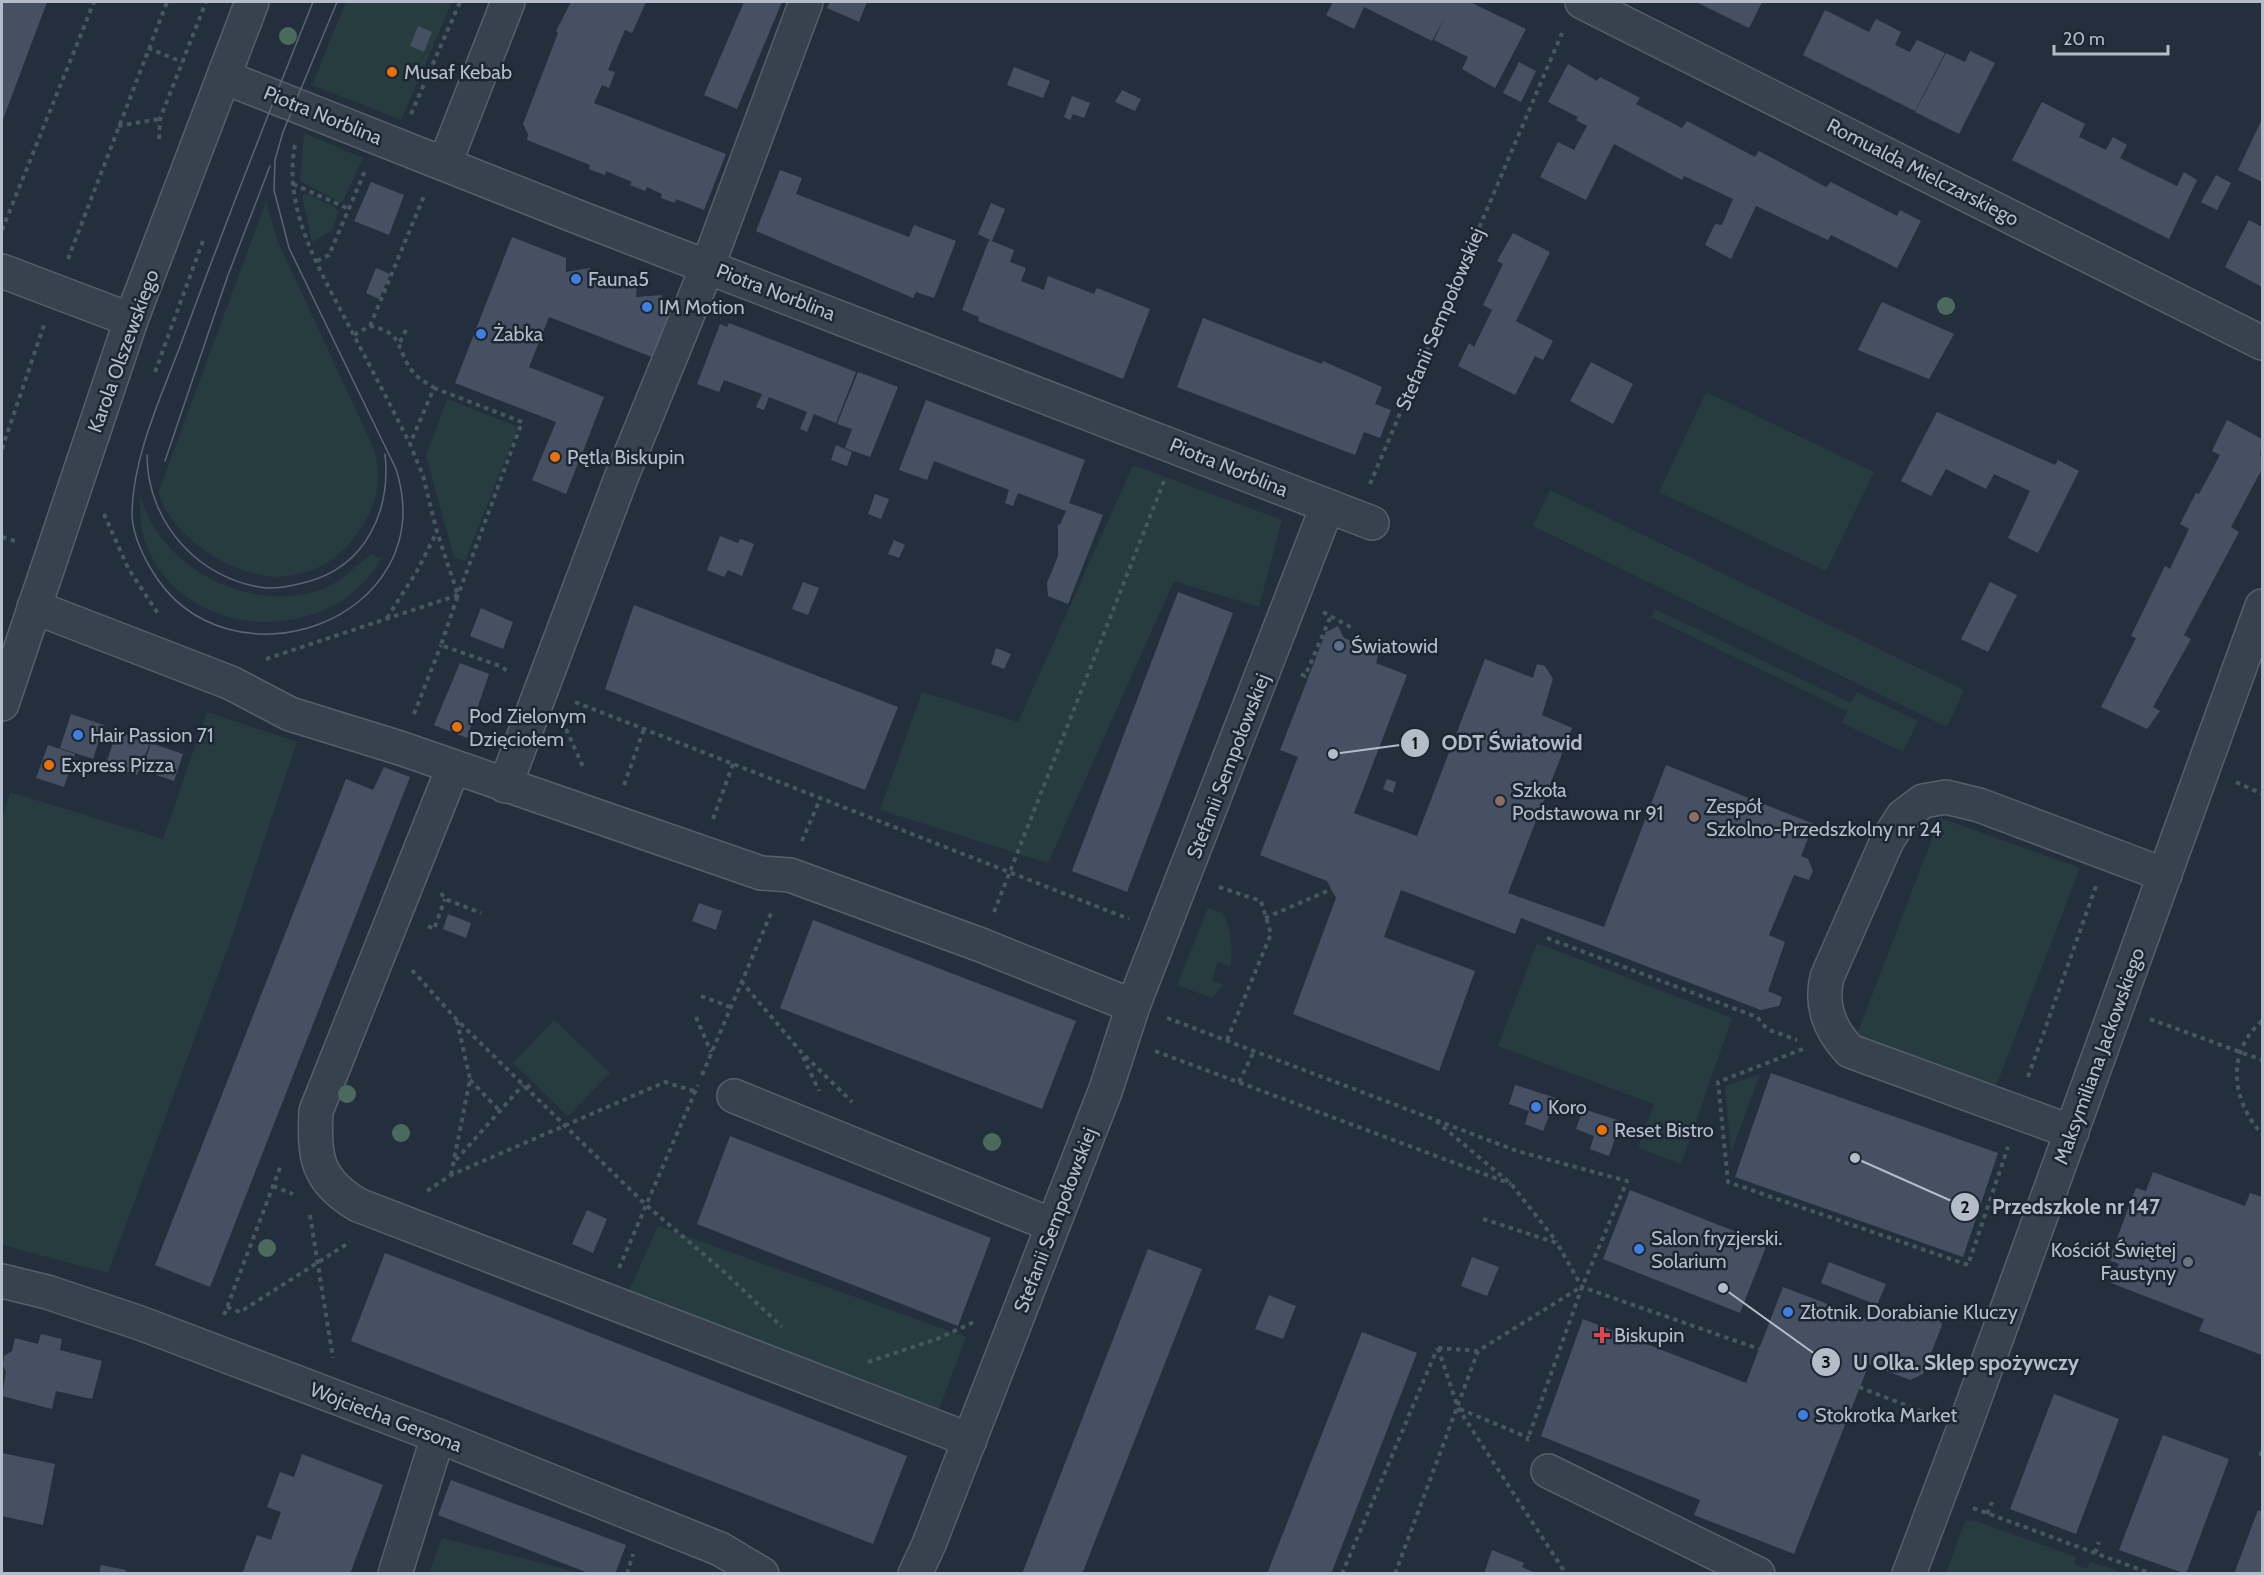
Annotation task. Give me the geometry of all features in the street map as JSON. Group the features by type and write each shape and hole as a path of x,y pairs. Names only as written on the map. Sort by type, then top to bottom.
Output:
{"street":[{"name":"Karola Olszewskiego","path":"2,704 131,320 252,2"},
{"path":"434,174 508,2"},
{"path":"506,786 549,692 621,478 708,265 806,2"},
{"name":"Romualda Mielczarskiego","path":"1574,13 2262,343"},
{"name":"Piotra Norblina","path":"224,76 398,145 434,174 708,265 1178,446 1351,516"},
{"path":"2,271 131,320"},
{"name":"Stefanii Sempołowskiej","path":"915,1574 1106,1089 1147,1011 1351,516"},
{"name":"Maksymiliana Jackowskiego","path":"1909,1574 2262,606"},
{"path":"34,607 231,683 290,714 400,748 761,873 790,875 981,945 1147,1011"},
{"path":"453,768 316,1111 315,1142 321,1168 336,1192 358,1205 604,1302 969,1440"},
{"path":"2072,1132 1850,1052 1835,1036 1825,1011 1822,995 1827,977 1887,841 1903,816 1923,801 1946,797 1979,805 2165,875"},
{"path":"734,1096 1052,1225"},
{"name":"Wojciecha Gersona","path":"2,1281 102,1309 438,1436 720,1549 762,1574"},
{"path":"395,1574 438,1436"},
{"path":"1548,1471 1758,1574"}],"path":[{"path":"2,230 94,2"},
{"path":"2,449 56,291 147,48 167,2"},
{"path":"398,145 460,2"},
{"name":"Stefanii Sempołowskiej","path":"1351,516 1574,13"},
{"path":"147,48 182,62"},
{"path":"118,126 160,119"},
{"path":"296,140 292,160 292,184 305,234 316,261 410,444 423,476 437,532 458,595"},
{"path":"316,261 329,255 367,165"},
{"path":"354,335 370,326 434,174"},
{"path":"292,184 349,209"},
{"path":"153,379 205,237"},
{"path":"370,326 387,329 400,342 414,373 434,388 522,422 441,645 400,748"},
{"path":"400,342 406,330"},
{"path":"410,444 434,388"},
{"path":"992,916 1178,446"},
{"path":"101,511 108,519 128,568 164,622"},
{"path":"386,618 417,571 437,532"},
{"path":"259,662 458,595"},
{"path":"1324,613 1354,629"},
{"path":"1305,676 1330,616"},
{"path":"441,645 500,666 529,685 1010,871 1138,923"},
{"path":"549,692 584,769"},
{"path":"624,784 644,729"},
{"path":"713,819 733,764"},
{"path":"2227,778 2262,794"},
{"path":"797,852 821,798"},
{"path":"1209,884 1261,901 1271,934 1226,1041"},
{"path":"1265,918 1332,890"},
{"path":"604,1302 773,909"},
{"path":"1547,938 1756,1017 1767,1029 1811,1046"},
{"path":"383,943 393,946 457,1020 646,1205 723,1271 784,1329"},
{"path":"741,981 802,1053"},
{"path":"701,996 730,1007"},
{"path":"1147,1011 1517,1151 1627,1181 1582,1287 1525,1448"},
{"path":"2141,1016 2262,1060"},
{"path":"696,1017 711,1053"},
{"path":"451,1174 470,1079 457,1020"},
{"path":"2262,1021 2254,1028 2240,1052 2236,1067 2237,1090 2250,1121 2262,1134"},
{"path":"1148,1048 1511,1184"},
{"path":"1239,1082 1254,1051"},
{"path":"1775,1060 1718,1082 1728,1182 1913,1246"},
{"path":"470,1079 500,1111"},
{"path":"454,1162 500,1111 533,1082"},
{"path":"391,1217 451,1174 665,1082 694,1091"},
{"path":"1433,1119 1511,1184 1557,1243 1582,1287 1759,1349"},
{"path":"222,1320 281,1164"},
{"path":"309,1210 333,1362"},
{"path":"1484,1219 1557,1243"},
{"path":"227,1307 240,1312 318,1264 356,1237"},
{"path":"1395,1574 1479,1352 1582,1287"},
{"path":"823,1385 826,1376 936,1339 982,1318"},
{"path":"1438,1348 1479,1352"},
{"path":"1438,1348 1458,1408 1566,1574"},
{"path":"1342,1574 1438,1348"},
{"path":"1859,1387 1964,1428"},
{"path":"1458,1408 1528,1438"},
{"path":"1511,1487 1515,1477"},
{"path":"1939,1496 2152,1574"},
{"path":"1987,1514 1992,1502"},
{"path":"2095,1553 2099,1542"},
{"path":"627,1574 634,1552"}],"green space":[{"path":"346,2 452,2 401,120 312,85"},
{"path":"304,133 363,158 342,203 300,181"},
{"path":"307,194 335,207 338,212 332,230 312,242 303,200 303,195"},
{"path":"266,202 278,242 374,449 378,468 378,486 374,503 366,520 350,543 332,559 312,570 290,576 267,576 244,571 221,561 180,529 165,509 158,493"},
{"path":"1706,392 1874,472 1826,571 1659,492"},
{"path":"447,399 518,427 465,561 454,557 426,456"},
{"path":"1133,465 1282,520 1259,607 1174,581 1048,863 880,810 922,692 1018,722"},
{"path":"1550,490 1964,690 1947,727 1533,526"},
{"path":"140,495 151,521 167,545 188,564 212,580 239,590 267,596 295,595 323,589 342,578 371,554 381,559 358,588 329,608 296,619 261,622 226,616 194,602 167,580 148,549 143,536"},
{"path":"1655,609 1851,703 1857,692 1918,721 1903,752 1842,723 1847,711 1651,617"},
{"path":"207,712 297,742 229,945 108,1273 2,1245 2,821 10,792 163,839"},
{"path":"1940,818 2080,868 1995,1089 1856,1037"},
{"path":"1208,908 1223,913 1232,946 1230,966 1218,962 1212,980 1223,985 1212,998 1177,985"},
{"path":"1537,943 1732,1018 1681,1164 1638,1148 1654,1104 1498,1046"},
{"path":"554,1020 610,1073 568,1116 513,1063"},
{"path":"1760,1074 1731,1153 1725,1086"},
{"path":"658,1226 966,1337 938,1412 627,1295"},
{"path":"1973,1520 2076,1557 2074,1564 2087,1569 2090,1562 2123,1573 1946,1573 1965,1521"},
{"path":"442,1538 581,1573 429,1573"}],"building":[{"path":"2,2 47,2 2,122"},
{"path":"571,2 646,2 632,33 625,30 608,70 615,72 609,88 602,85 594,103 726,154 704,210 676,199 675,203 661,198 662,194 647,187 645,191 630,185 632,182 606,171 605,175 589,169 590,165 527,140 528,134 523,124 558,33 556,31"},
{"path":"744,2 782,2 737,109 704,95"},
{"path":"830,2 867,2 859,22 827,8"},
{"path":"1333,2 1470,2 1526,29 1495,88 1462,69 1468,57 1434,40 1445,17 1432,41 1364,7 1354,29 1326,15"},
{"path":"1696,2 1762,2 1749,28"},
{"path":"1825,10 1869,32 1876,19 1901,32 1895,45 1910,52 1917,40 1945,53 1915,111 1803,55"},
{"path":"418,26 432,32 424,52 410,46"},
{"path":"1970,51 1995,63 1959,134 1915,112 1946,53 1965,62"},
{"path":"1519,62 1536,71 1521,102 1503,93"},
{"path":"1568,64 1597,81 1600,77 1640,98 1636,104 1682,128 1687,121 1755,157 1759,151 1826,187 1831,182 1897,216 1900,210 1921,221 1897,268 1831,235 1828,240 1756,206 1731,259 1705,245 1715,224 1722,225 1733,199 1684,176 1682,180 1614,144 1586,200 1540,177 1558,142 1574,150 1587,126 1576,120 1578,117 1548,102"},
{"path":"1014,67 1050,81 1043,98 1007,85"},
{"path":"1122,90 1141,99 1135,111 1115,102"},
{"path":"1072,96 1090,103 1084,118 1073,114 1070,120 1064,117"},
{"path":"2042,102 2085,124 2079,137 2106,150 2113,137 2127,145 2120,158 2177,186 2184,172 2197,180 2169,239 2012,160"},
{"path":"2262,119 2262,182 2238,170"},
{"path":"780,170 802,178 796,194 909,237 914,225 956,241 934,298 916,292 913,298 756,231"},
{"path":"2216,175 2231,183 2217,210 2201,202"},
{"path":"371,182 404,195 389,235 354,221"},
{"path":"991,203 1005,209 992,241 978,234"},
{"path":"2249,220 2262,227 2262,287 2225,267"},
{"path":"1513,233 1550,252 1516,321 1553,341 1543,360 1535,356 1515,395 1458,366 1469,343 1474,347 1492,310 1483,305 1503,264 1497,261"},
{"path":"512,237 566,258 566,272 590,268 591,278 614,277 614,287 637,285 636,297 662,295 662,306 676,311 657,359 549,317 529,367 604,397 582,454 590,458 586,466 578,463 566,494 532,480 556,422 455,383"},
{"path":"989,240 1014,250 1010,262 1026,268 1021,281 1044,290 1048,276 1094,294 1097,288 1150,309 1123,379 978,321 979,317 962,310"},
{"path":"376,268 390,274 379,299 366,293"},
{"path":"1882,302 1954,334 1929,379 1858,350"},
{"path":"1203,318 1322,364 1323,361 1382,387 1375,404 1391,410 1380,438 1364,432 1355,455 1177,387"},
{"path":"729,323 856,372 836,423 814,414 807,432 800,429 807,412 769,397 764,410 756,407 762,394 724,380 719,392 697,384 720,324 727,327"},
{"path":"1591,362 1633,384 1613,424 1570,401"},
{"path":"858,372 898,387 870,457 845,448 852,429 837,424"},
{"path":"926,400 1085,460 1069,503 1103,515 1068,604 1048,596 1047,583 1058,556 1058,524 1060,525 1066,511 1018,493 1013,506 1005,503 1009,490 934,461 927,480 899,470"},
{"path":"1937,412 2055,465 2058,460 2079,471 2038,553 2008,538 2030,491 1994,474 1986,489 1946,469 1931,496 1901,481"},
{"path":"2227,420 2262,439 2260,456 2262,469 2231,527 2239,532 2184,635 2191,639 2153,707 2160,711 2147,729 2101,707 2136,638 2131,636 2165,566 2170,569 2189,529 2180,524 2220,455 2212,451"},
{"path":"836,445 852,452 847,466 831,460"},
{"path":"875,494 889,499 881,519 868,514"},
{"path":"720,536 738,543 740,539 754,544 742,576 728,570 724,577 707,570"},
{"path":"894,540 905,545 899,558 888,554"},
{"path":"803,582 819,588 808,615 792,609"},
{"path":"1990,582 2017,595 1988,652 1961,639"},
{"path":"1178,592 1233,613 1127,892 1072,871"},
{"path":"634,605 898,707 865,790 605,689"},
{"path":"481,608 513,622 503,649 470,636"},
{"path":"1338,626 1344,638 1379,652 1376,663 1407,675 1354,813 1417,836 1485,659 1533,678 1537,664 1545,666 1553,679 1542,715 1572,728 1508,893 1604,927 1666,765 1814,824 1801,856 1808,859 1813,871 1809,880 1794,875 1769,935 1785,942 1768,991 1782,997 1779,1006 1761,1010 1521,918 1515,934 1401,890 1384,937 1475,971 1439,1071 1293,1014 1336,898 1327,881 1260,855 1298,757 1280,750 1326,632"},
{"path":"996,648 1011,654 1004,669 991,664"},
{"path":"460,663 489,674 467,738 434,725"},
{"path":"71,714 104,725 93,759 60,748"},
{"path":"117,731 150,743 137,775 106,764"},
{"path":"151,743 183,754 174,781 142,770"},
{"path":"48,745 75,754 64,787 36,778"},
{"path":"384,767 410,777 210,1287 155,1265 346,779 373,790"},
{"path":"1387,779 1396,782 1393,793 1383,789"},
{"path":"699,903 722,911 716,930 692,921"},
{"path":"448,914 471,923 466,938 443,929"},
{"path":"813,920 1076,1021 1042,1109 780,1008"},
{"path":"1771,1073 1998,1153 1963,1257 1735,1177"},
{"name":"Koro","path":"1515,1085 1556,1098 1543,1131 1525,1124 1529,1111 1509,1104"},
{"path":"1583,1109 1621,1121 1609,1156 1590,1149 1594,1136 1576,1129"},
{"path":"730,1136 991,1238 958,1326 697,1224"},
{"name":"Kościół Świętej Faustyny","path":"2153,1172 2245,1206 2250,1193 2262,1197 2262,1355 2199,1331 2204,1319 2111,1283 2119,1264 2109,1260 2129,1206 2136,1188 2146,1191"},
{"path":"1630,1190 1767,1244 1740,1313 1603,1259"},
{"path":"587,1210 607,1219 593,1253 572,1244"},
{"path":"1148,1249 1202,1269 1082,1574 1022,1574"},
{"path":"385,1253 907,1456 873,1544 351,1341"},
{"path":"1472,1257 1499,1267 1487,1296 1461,1286"},
{"path":"1829,1262 1886,1284 1877,1305 1821,1283"},
{"path":"1783,1287 1872,1321 1877,1309 1905,1319 1909,1309 1940,1321 1942,1325 1923,1374 1910,1380 1869,1364 1794,1554 1694,1515 1700,1500 1541,1436 1583,1319 1746,1383"},
{"path":"1269,1295 1296,1306 1283,1339 1255,1329"},
{"path":"1362,1332 1417,1353 1331,1574 1267,1574"},
{"path":"41,1334 62,1339 60,1350 102,1361 92,1399 56,1391 52,1409 2,1396 6,1372 3,1366 4,1356 12,1351 15,1338 38,1344"},
{"path":"2054,1394 2119,1419 2076,1534 2010,1509"},
{"path":"2163,1435 2229,1459 2186,1574 2119,1550"},
{"path":"2,1453 55,1464 43,1525 2,1516"},
{"path":"302,1454 383,1485 350,1574 242,1574 257,1535 271,1540 281,1512 267,1507 280,1472 294,1477"},
{"path":"451,1480 626,1545 615,1574 591,1574 438,1515"},
{"path":"2258,1510 2262,1512 2262,1574 2234,1574"},
{"path":"1492,1550 1524,1563 1522,1567 1538,1574 1484,1574"},
{"path":"101,1565 126,1570 125,1574 99,1574"}],"tram line":[{"path":"313,2 246,171 150,426 137,469 132,513 135,535 147,563 185,608 228,629 274,634 320,624 359,601 389,566 402,522 396,469 289,248 274,190 275,160 283,132 337,2"},
{"path":"165,461 228,275 270,166"},
{"path":"147,455 149,480 156,503 167,525 182,544 199,561 220,574 242,583 272,588 307,582 328,574 345,563 359,549 379,515 384,496 385,454"}],"place":[{"name":"Musaf Kebab","path":"392,72"},
{"name":"Fauna5","path":"576,279"},
{"name":"IM Motion","path":"647,307"},
{"name":"Żabka","path":"481,334"},
{"name":"Pętla Biskupin","path":"555,457"},
{"name":"Światowid","path":"1339,646"},
{"name":"Pod Zielonym Dzięciołem","path":"457,727"},
{"name":"Hair Passion 71","path":"78,735"},
{"name":"ODT Światowid","path":"1333,754"},
{"name":"Express Pizza","path":"49,765"},
{"name":"Szkoła Podstawowa nr 91","path":"1500,801"},
{"name":"Zespół Szkolno-Przedszkolny nr 24","path":"1694,817"},
{"name":"Koro","path":"1536,1107"},
{"name":"Reset Bistro","path":"1602,1130"},
{"name":"Przedszkole nr 147","path":"1855,1158"},
{"name":"Salon fryzjerski. Solarium","path":"1639,1249"},
{"name":"Kościół Świętej Faustyny","path":"2188,1262"},
{"name":"U Olka. Sklep spożywczy","path":"1723,1288"},
{"name":"Złotnik. Dorabianie Kluczy","path":"1788,1312"},
{"name":"Biskupin","path":"1602,1335"},
{"name":"Stokrotka Market","path":"1803,1415"}]}
